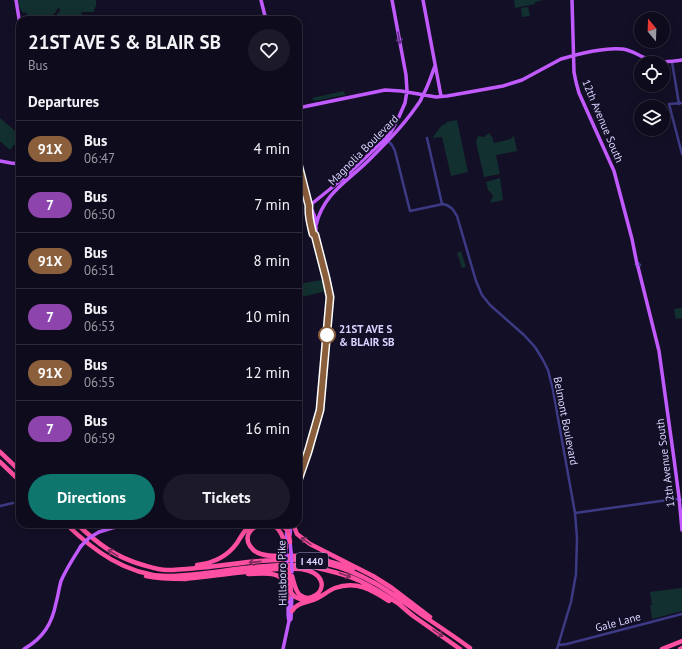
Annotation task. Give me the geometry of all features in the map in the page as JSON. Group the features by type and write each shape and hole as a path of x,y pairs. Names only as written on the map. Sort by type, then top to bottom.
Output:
{"highway":[{"path":"0,452 16,467"},
{"path":"0,462 16,477"},
{"name":"I 440","path":"71,528 94,548 114,562 142,572 166,576 285,565 312,567 336,572 359,580 385,594 460,649"},
{"name":"I 440","path":"81,528 95,542 117,555 149,567 166,570 284,559 324,564 349,571 374,582 387,590 470,648"},
{"path":"149,567 166,568 192,566 213,562 228,553 249,528"},
{"path":"253,528 249,533 249,544 260,554 268,556 298,556 329,561 361,572 392,588"},
{"path":"276,528 283,536 287,550"},
{"path":"288,528 290,542"},
{"path":"294,528 297,534 310,544 373,576 392,588 455,637"},
{"path":"114,562 142,575 167,579 263,573 275,575 281,579 290,596 311,601"},
{"path":"184,579 279,568 301,569 311,571 320,579 322,583 320,590 315,596 309,598 301,596 297,592 290,573 287,565"},
{"path":"290,573 290,596"},
{"path":"292,611 299,604 314,600 334,588 357,585 366,588 415,617"},
{"path":"662,649 682,641"}],"main road":[{"path":"16,0 19,16"},
{"path":"261,0 265,16"},
{"name":"Magnolia Boulevard","path":"316,225 318,215 332,194 368,161 387,139 404,104 407,91 406,72 392,0"},
{"path":"423,0 441,96"},
{"name":"12th Avenue South","path":"572,0 575,78 614,171 634,246 659,351 681,500 682,530"},
{"path":"302,107 385,90 407,91 423,95 441,96 470,92 515,83 555,62 602,49 622,49 653,61 672,62 682,60"},
{"name":"Magnolia Boulevard","path":"309,206 322,197 353,170 406,120 423,95 435,66"},
{"path":"0,160 16,164"},
{"path":"302,180 306,198 309,206 313,210 316,225 315,235"},
{"path":"306,198 313,200 322,197"},
{"path":"302,469 320,410 330,303 330,292 309,217 309,206"},
{"path":"24,649 45,632 54,613 61,581 81,546 89,538 99,532 112,528"},
{"name":"Hillsboro Pike","path":"287,528 287,565"},
{"name":"Hillsboro Pike","path":"290,573 287,550 290,542 292,528"},
{"name":"Hillsboro Pike","path":"283,649 289,621 291,619 292,611 290,596"},
{"name":"Hillsboro Pike","path":"289,621 290,596"}],"street":[{"path":"672,62 681,104 669,104 682,154"},
{"path":"387,139 395,152 410,211 442,204 427,138"},
{"name":"Belmont Boulevard","path":"442,204 449,205 456,214 476,281 484,298 535,347 549,374 575,512 577,538 576,574 571,602 557,649"},
{"path":"575,512 675,499 681,500"},
{"path":"0,506 13,504"},
{"name":"Gale Lane","path":"559,645 682,614"}],"green space":[{"path":"18,0 96,0 94,12 81,12 82,15 77,16 58,16 57,13 59,13 60,9 58,8 52,16 29,16 25,12 23,13 19,6"},
{"path":"514,0 544,0 535,2 535,4 515,8"},
{"path":"528,7 530,16 522,17 521,8"},
{"path":"344,91 345,95 314,101 312,98"},
{"path":"0,118 16,132 16,143 10,150 0,141"},
{"path":"457,120 468,172 451,176 442,137 433,137 442,125 446,124 446,122"},
{"path":"489,133 494,143 511,139 514,136 517,151 496,155 500,174 484,177 476,142 478,136 484,137"},
{"path":"500,178 503,200 490,203 493,197 488,190 486,182"},
{"path":"461,251 466,267 462,268 457,253"},
{"path":"322,280 326,291 302,297 302,283"},
{"path":"682,308 682,318 676,319 674,309"},
{"path":"682,588 682,611 652,619 650,592"}],"bus line":[{"name":"91X","path":"302,180 309,206 308,212 313,234 315,235 330,292 320,410 302,469"}],"place":[{"name":"21ST AVE S & BLAIR SB","path":"327,335"}]}
